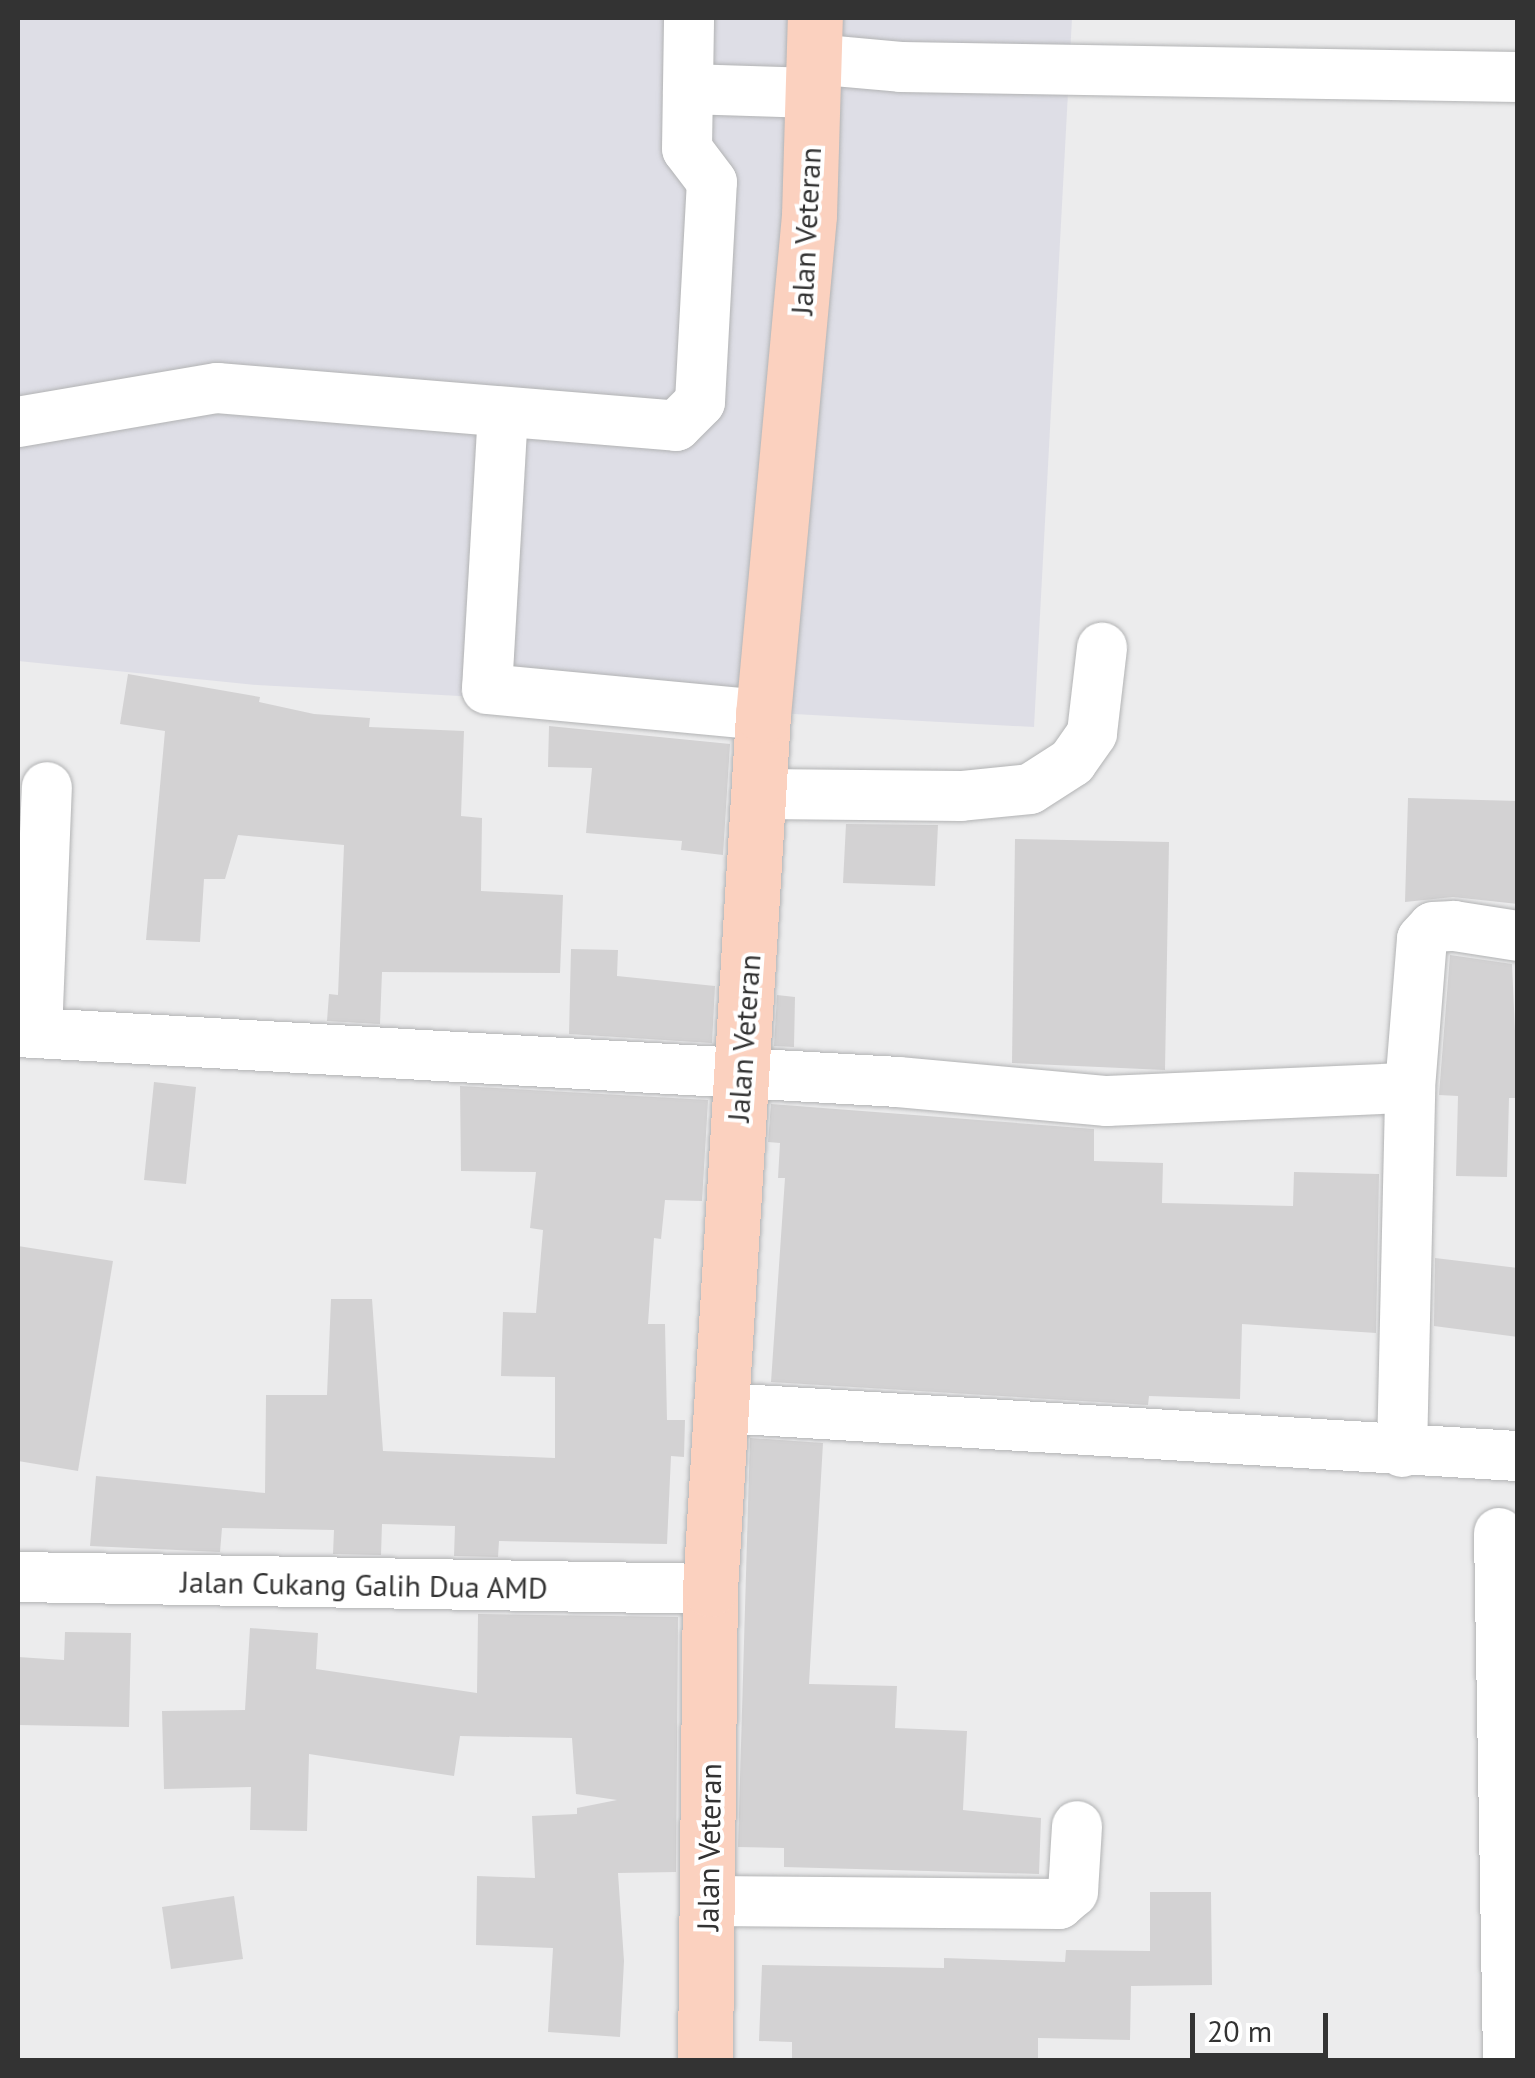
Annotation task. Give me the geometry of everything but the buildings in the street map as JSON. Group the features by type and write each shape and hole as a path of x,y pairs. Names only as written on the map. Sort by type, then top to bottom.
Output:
{"main road":[{"name":"Jalan Veteran","path":"704,2060 710,1901 710,1589 740,1074 763,794 764,715 794,420 813,56"}],"street":[{"path":"18,422 217,388 676,426 700,402 712,182 686,149 689,18"},
{"path":"688,89 813,56 902,67 1518,77"},
{"path":"503,412 487,689 764,715"},
{"path":"763,794 961,796 1030,789 1072,762 1092,733 1102,648"},
{"path":"47,786 27,1032 1107,1100 1410,1088"},
{"path":"1402,1452 1410,1088 1422,939 1433,927 1454,926 1518,936"},
{"path":"723,1408 1518,1456"},
{"path":"1499,1533 1508,2060"},
{"name":"Jalan Cukang Galih Dua AMD","path":"18,1577 710,1589"},
{"path":"710,1901 1059,1904 1072,1892 1078,1826"}],"shaded area":[{"path":"18,18 1072,18 1034,727 257,685 18,661"}]}
